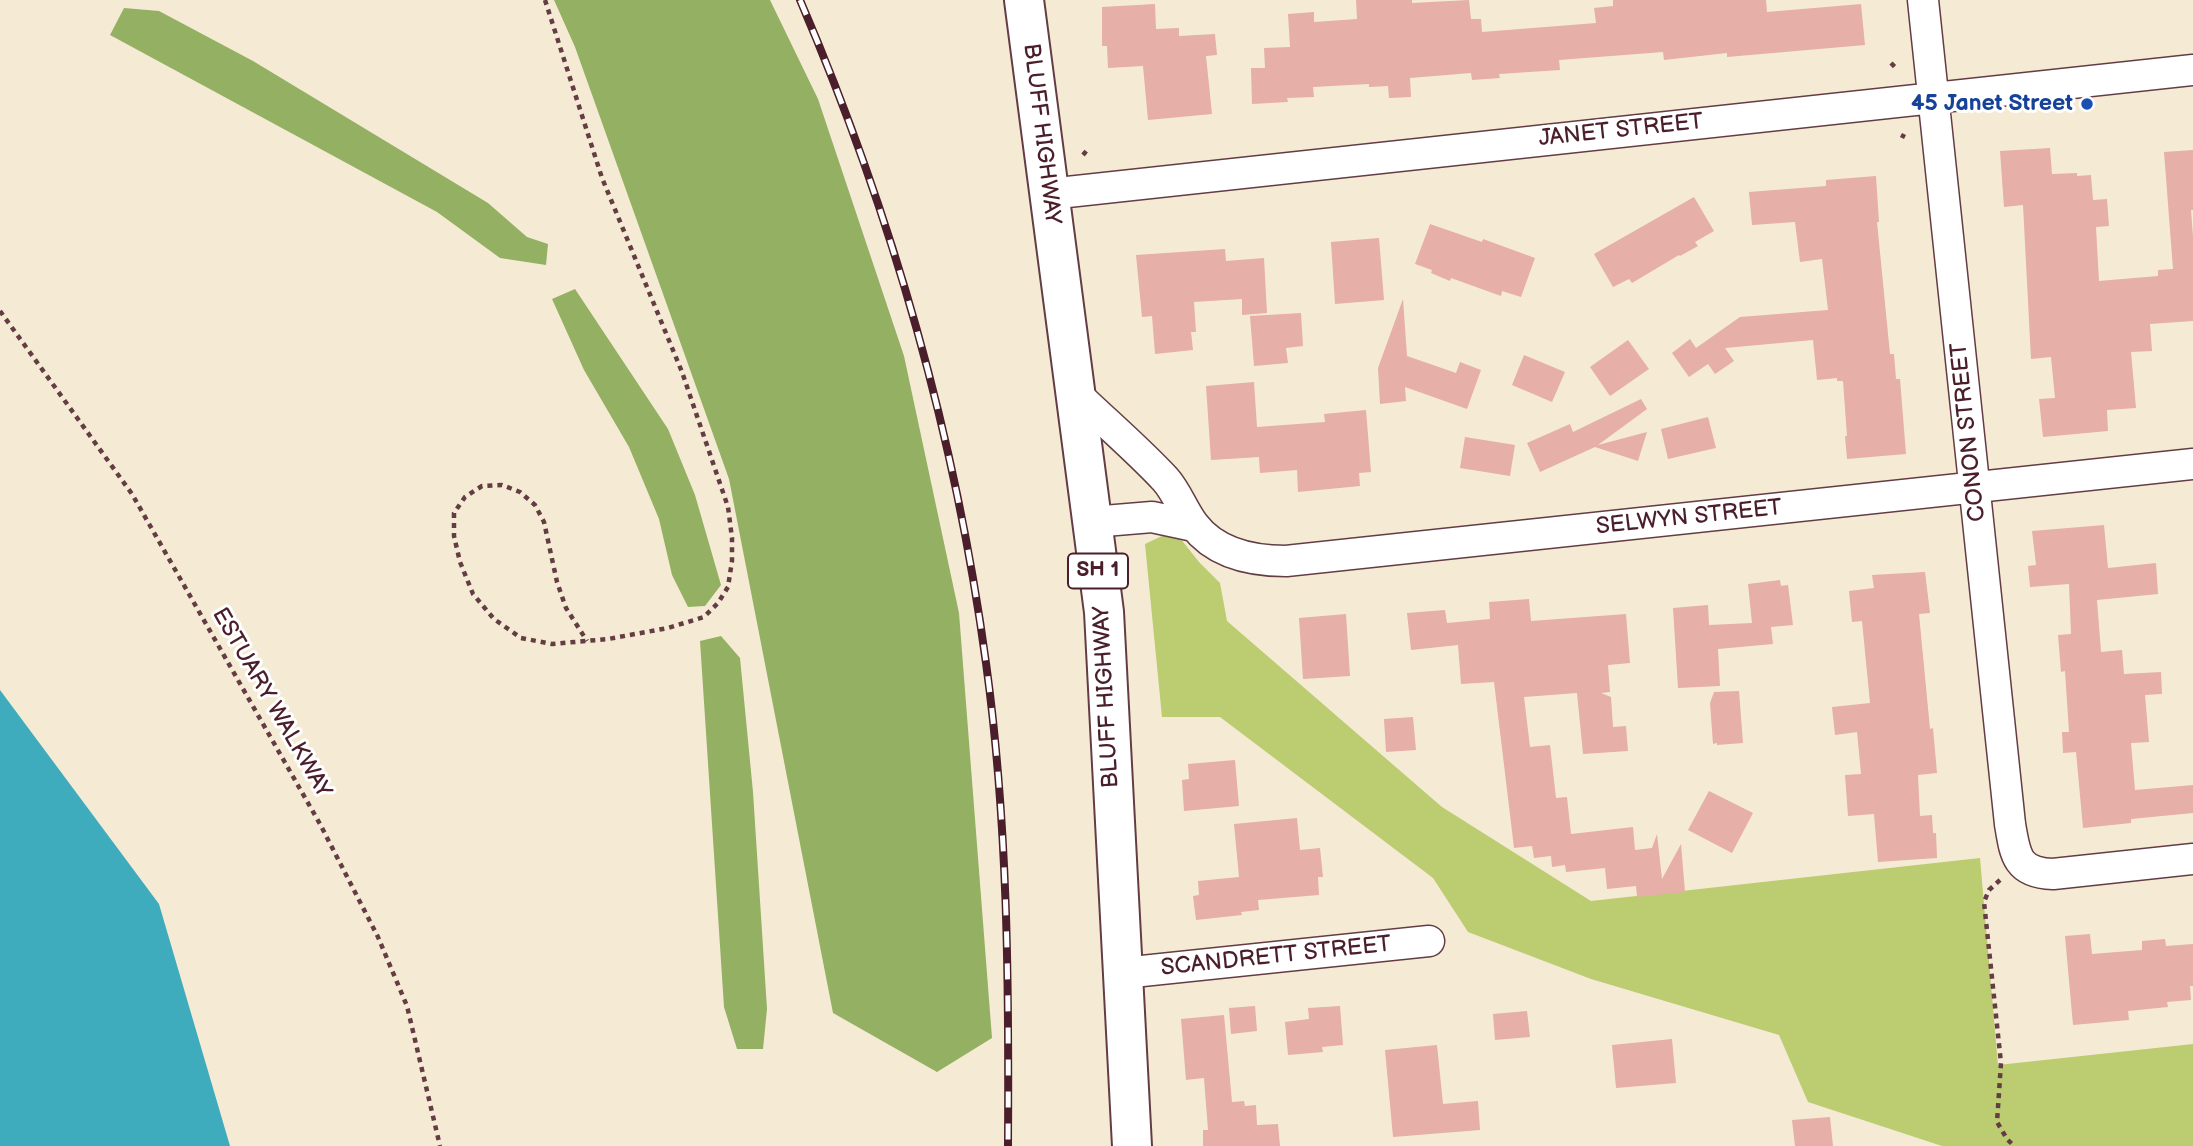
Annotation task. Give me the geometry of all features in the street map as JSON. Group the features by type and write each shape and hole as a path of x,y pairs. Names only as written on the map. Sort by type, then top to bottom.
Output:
{"highway":[{"name":"BLUFF HIGHWAY","path":"1024,0 1104,612 1132,1146"}],"street":[{"name":"CONON STREET","path":"1923,0 2015,854 2028,871 2039,874 2193,859"},
{"name":"JANET STREET","path":"1049,194 2193,71"},
{"name":"SELWYN STREET","path":"1074,392 1167,481 1194,526 1210,541 1241,557 1262,561 1286,561 2193,464"},
{"name":"SELWYN STREET","path":"1091,522 1153,517 1194,526"},
{"name":"SCANDRETT STREET","path":"1123,973 1429,941"}],"path":[{"path":"545,0 602,178 682,372 728,507 732,538 728,587 718,603 704,617 668,628 587,641 552,644 521,638 494,619 474,594 454,536 454,513 465,497 482,486 502,485 520,492 535,505 544,522 557,582 566,608 587,641"},
{"path":"1891,63 1896,68"},
{"path":"1083,155 1088,149"},
{"name":"ESTUARY WALKWAY","path":"0,311 132,495 320,824 378,937 407,1006 440,1146"},
{"path":"1989,890 1984,902 2001,1063 1997,1122 2014,1146"}],"green space":[{"path":"554,0 770,0 818,99 904,356 959,613 992,1038 937,1072 833,1013 729,479 575,47"},
{"path":"124,8 159,11 253,61 488,203 527,237 548,244 546,265 500,258 437,212 110,35"},
{"path":"575,289 668,429 695,495 721,585 705,606 688,607 672,575 659,519 629,447 584,370 552,299"},
{"path":"1164,535 1180,538 1220,583 1227,621 1442,807 1591,901 1980,858 1998,1065 2193,1044 2193,1146 1942,1146 1808,1102 1779,1035 1591,979 1468,932 1433,878 1220,717 1162,717 1145,544"},
{"path":"721,636 740,658 753,792 767,1009 763,1049 737,1049 724,1007 700,641"}],"water":[{"path":"0,690 159,904 230,1146 0,1146"}],"building":[{"path":"1356,0 1412,0 1412,3 1469,0 1471,19 1481,19 1482,32 1596,23 1594,8 1613,6 1613,0 1766,0 1767,12 1861,4 1865,45 1727,57 1727,53 1664,60 1663,52 1559,60 1560,70 1499,74 1500,78 1472,80 1471,73 1410,78 1411,97 1389,98 1388,86 1369,87 1369,84 1313,87 1314,97 1252,104 1251,68 1265,68 1264,48 1290,47 1288,14 1314,12 1314,22 1357,19"},
{"path":"1155,4 1156,29 1179,28 1179,36 1215,34 1217,55 1206,56 1212,114 1148,120 1143,66 1108,68 1107,46 1102,46 1102,7"},
{"path":"2050,148 2052,174 2091,175 2093,200 2107,199 2109,226 2096,227 2099,281 2158,276 2158,270 2173,269 2164,152 2193,150 2193,321 2150,324 2152,351 2131,352 2136,408 2107,410 2108,431 2043,437 2039,399 2055,398 2051,357 2031,359 2023,205 2004,207 2000,151"},
{"path":"1876,176 1877,222 1890,354 1894,354 1896,379 1900,379 1906,454 1847,459 1843,381 1837,381 1837,378 1817,380 1813,340 1725,348 1734,361 1715,374 1708,364 1689,377 1672,353 1690,339 1696,348 1740,317 1828,310 1822,259 1800,262 1795,222 1752,225 1749,192 1826,186 1826,180"},
{"path":"1694,197 1714,231 1695,242 1698,246 1632,283 1629,279 1613,287 1594,254"},
{"path":"1430,224 1535,258 1521,297 1502,291 1501,296 1451,278 1450,281 1415,264"},
{"path":"1379,238 1384,300 1335,304 1331,242"},
{"path":"1225,249 1226,261 1264,258 1267,313 1242,315 1242,299 1194,302 1196,332 1191,332 1193,350 1155,354 1152,316 1142,317 1136,255"},
{"path":"1403,299 1407,356 1456,373 1460,362 1481,370 1467,409 1405,387 1406,401 1380,404 1378,368"},
{"path":"1301,313 1303,346 1286,348 1288,363 1254,366 1250,316"},
{"path":"1628,340 1649,369 1610,396 1590,367"},
{"path":"1524,355 1565,372 1552,402 1512,385"},
{"path":"1254,382 1257,427 1325,422 1324,414 1366,410 1371,472 1359,473 1360,486 1298,492 1297,470 1260,473 1259,457 1211,460 1206,386"},
{"path":"1641,399 1647,409 1598,445 1647,432 1638,461 1595,447 1540,472 1527,443 1570,424 1573,432"},
{"path":"1708,417 1716,448 1668,459 1661,429"},
{"path":"1465,437 1515,445 1510,476 1460,468"},
{"path":"2104,525 2108,568 2156,563 2158,594 2097,600 2101,652 2122,650 2124,674 2161,672 2162,694 2145,695 2149,742 2131,743 2135,790 2193,785 2193,813 2131,819 2131,823 2083,828 2076,752 2063,753 2062,732 2069,732 2065,671 2061,672 2058,635 2071,634 2069,584 2030,587 2028,566 2036,565 2032,531"},
{"path":"1925,572 1930,613 1919,614 1937,773 1918,775 1920,816 1932,815 1937,858 1878,862 1874,814 1848,816 1845,775 1861,774 1857,732 1835,735 1832,707 1870,703 1862,621 1852,622 1849,591 1874,588 1872,575"},
{"path":"1780,580 1781,586 1788,585 1793,625 1771,627 1773,644 1718,649 1720,686 1678,688 1673,608 1708,605 1709,625 1752,623 1748,584"},
{"path":"1529,599 1531,621 1626,614 1630,663 1608,665 1610,692 1601,693 1611,697 1613,727 1626,726 1628,751 1583,754 1577,693 1524,697 1530,747 1550,745 1556,798 1567,797 1571,834 1633,827 1635,850 1652,848 1657,834 1662,879 1681,844 1685,892 1637,897 1636,886 1607,889 1605,868 1566,872 1565,865 1552,867 1551,856 1534,858 1532,846 1514,848 1494,682 1461,684 1458,645 1411,650 1407,613 1445,610 1447,623 1490,619 1489,602"},
{"path":"1346,614 1350,676 1303,679 1299,618"},
{"path":"1739,691 1743,743 1713,744 1710,703 1714,692"},
{"path":"1413,717 1416,750 1386,752 1384,719"},
{"path":"1235,760 1239,806 1184,811 1182,780 1189,779 1188,764"},
{"path":"1709,791 1753,813 1732,853 1688,830"},
{"path":"1297,818 1300,850 1320,848 1323,877 1318,877 1319,895 1258,900 1259,910 1241,912 1242,915 1196,920 1193,896 1199,895 1198,881 1239,877 1234,824"},
{"path":"2090,934 2092,954 2142,950 2142,941 2165,939 2166,946 2193,944 2191,1000 2167,1002 2168,1007 2128,1011 2129,1020 2073,1025 2065,936"},
{"path":"1255,1006 1257,1031 1231,1034 1229,1008"},
{"path":"1340,1006 1343,1045 1322,1047 1323,1052 1288,1055 1285,1022 1309,1019 1308,1008"},
{"path":"1527,1011 1530,1037 1495,1040 1493,1014"},
{"path":"1224,1015 1232,1102 1244,1101 1245,1106 1256,1105 1257,1125 1278,1124 1280,1146 1203,1146 1203,1130 1208,1130 1204,1078 1186,1080 1181,1019"},
{"path":"1672,1039 1676,1083 1616,1088 1612,1045"},
{"path":"1437,1045 1443,1104 1478,1101 1480,1130 1393,1137 1385,1050"},
{"path":"1830,1117 1833,1146 1795,1146 1792,1120"}],"railway":[{"path":"800,0 863,161 916,325 938,408 973,577 993,723 1003,844 1008,1146"}],"place":[{"name":"45 Janet Street","path":"2087,104"}]}
